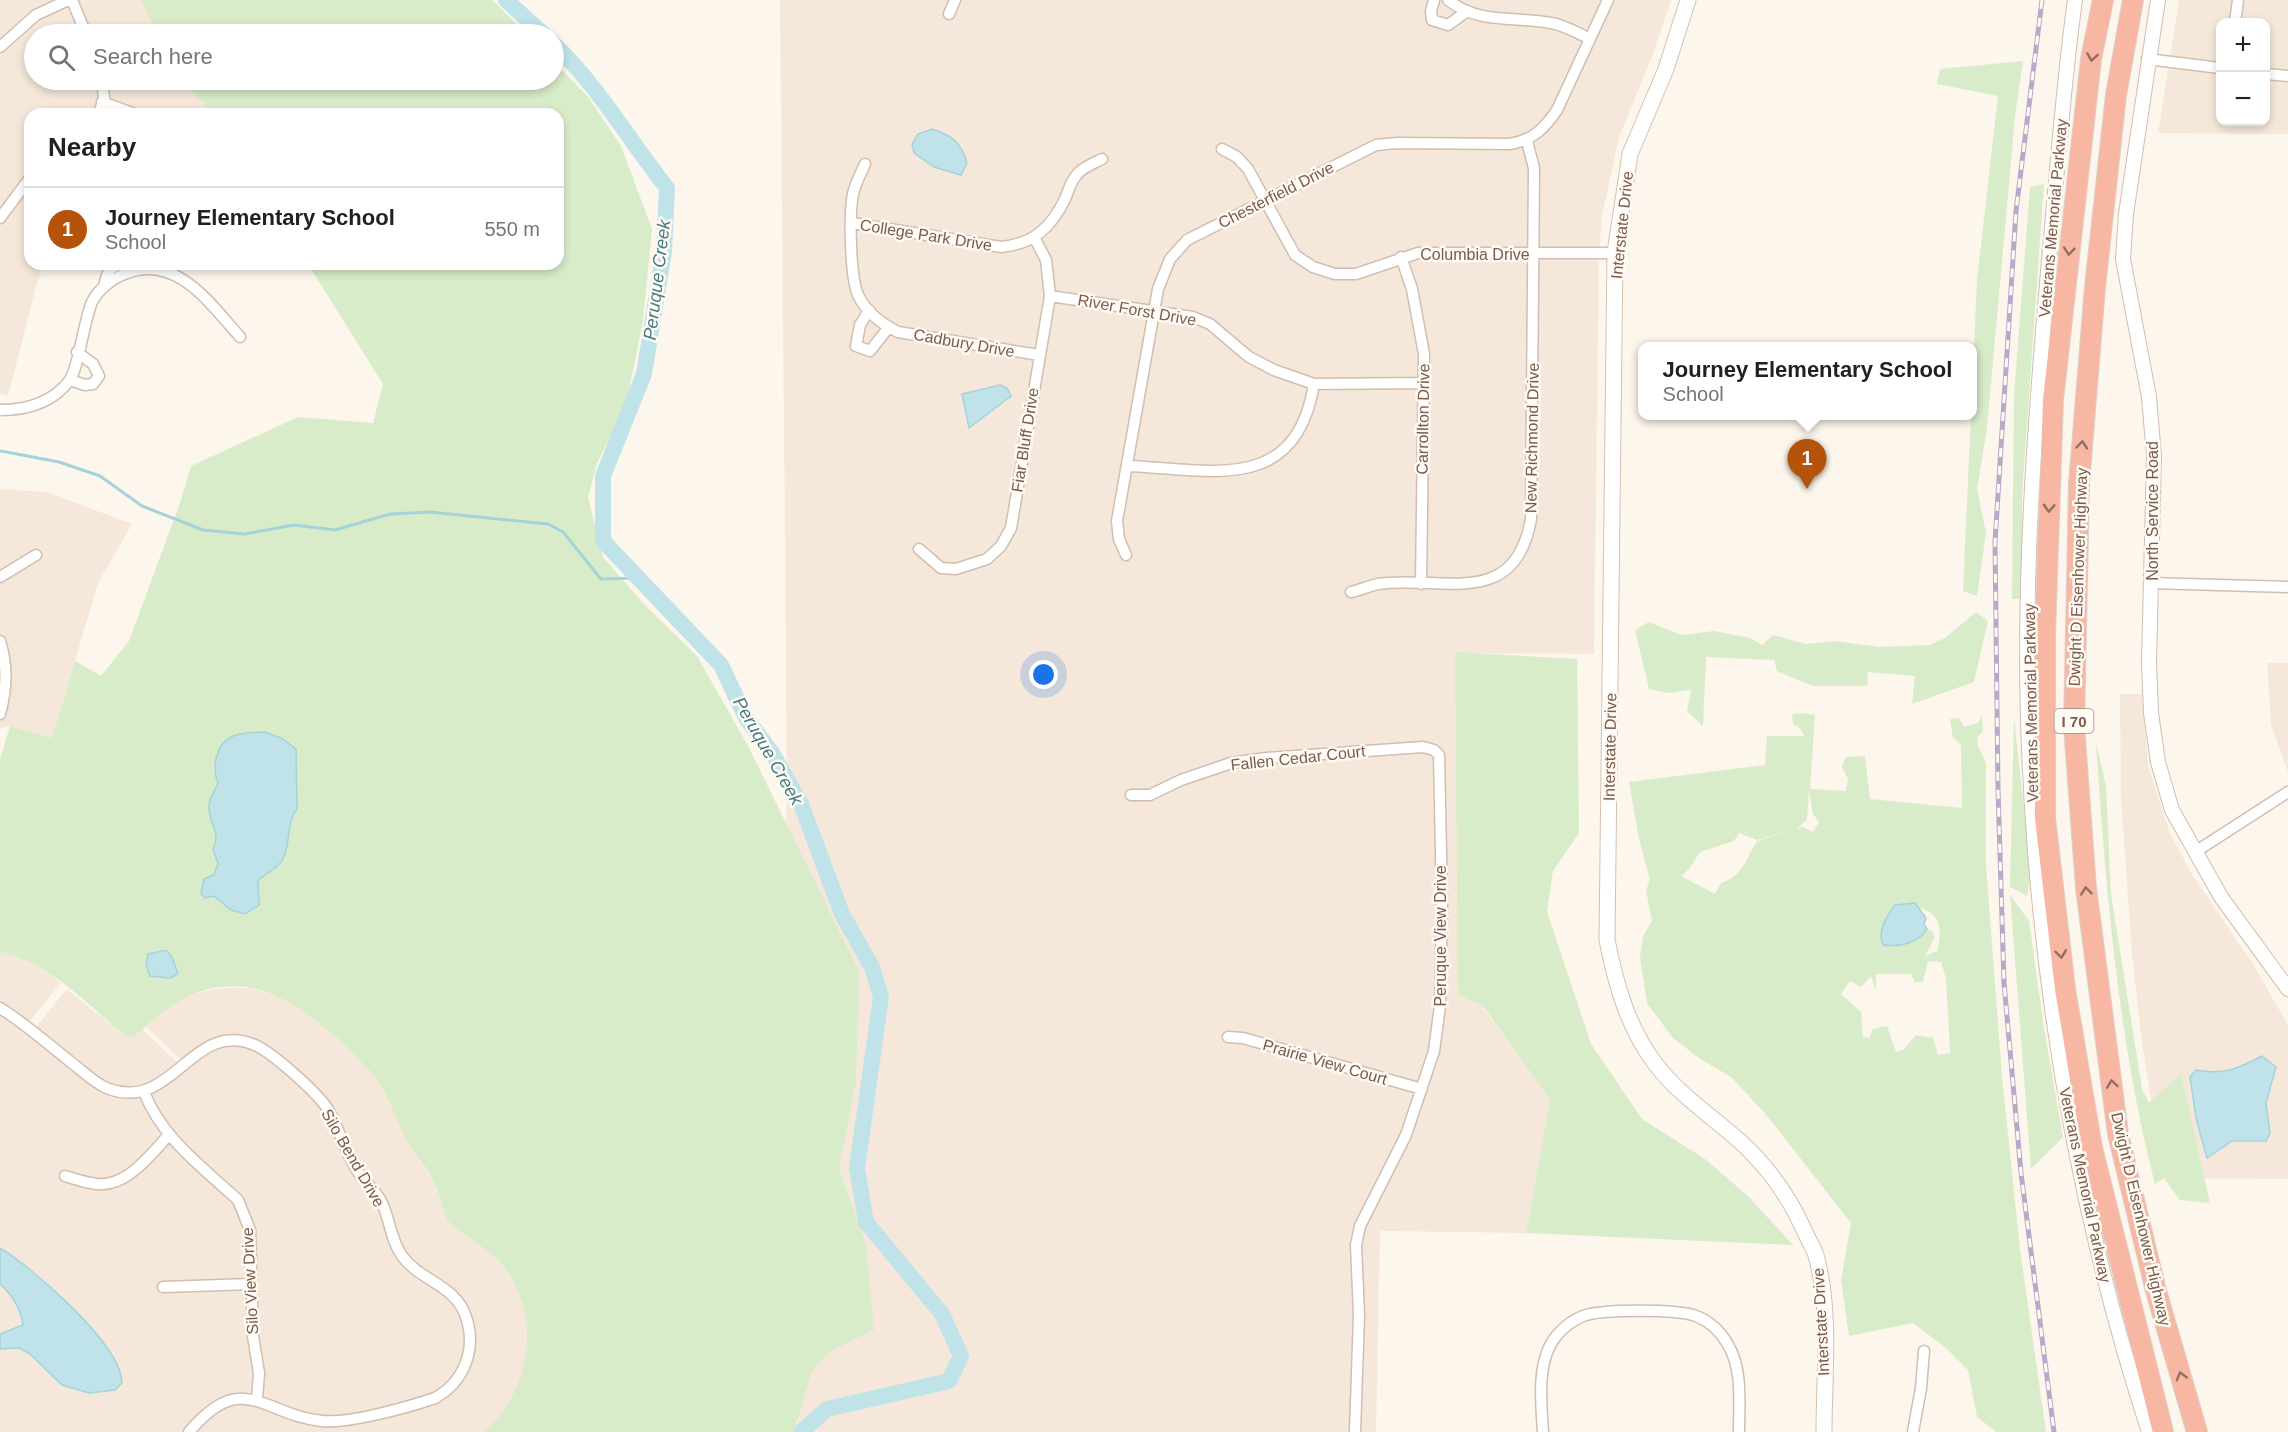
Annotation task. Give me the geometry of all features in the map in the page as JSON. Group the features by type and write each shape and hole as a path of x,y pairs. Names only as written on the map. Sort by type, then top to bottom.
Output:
{"highway":[{"name":"Dwight D Eisenhower Highway","path":"2103,0 2091,59 2053,400 2045,635 2045,818 2066,989 2092,1148 2163,1432"},
{"name":"Dwight D Eisenhower Highway","path":"2133,0 2116,94 2093,310 2079,484 2074,726 2086,888 2118,1134 2156,1291 2198,1432"}],"main road":[{"name":"Interstate Drive","path":"1688,0 1666,69 1630,154 1615,253 1607,940 1616,986 1649,1056 1667,1077 1744,1145 1775,1179 1798,1216 1817,1258 1824,1320 1824,1432"}],"street":[{"path":"26,24 36,15 70,0 81,24"},
{"path":"949,14 955,0"},
{"path":"1434,0 1431,10 1432,20 1439,24 1448,26 1466,12"},
{"path":"1448,0 1466,12 1488,19 1552,23 1590,39"},
{"path":"1527,141 1546,126 1557,110 1608,0"},
{"name":"Veterans Memorial Parkway","path":"2075,0 2035,427 2029,587 2029,749 2042,921 2055,1030 2073,1135 2108,1293 2150,1432"},
{"name":"North Service Road","path":"2158,0 2147,59 2126,214 2123,259 2151,421 2154,456 2151,713 2158,762 2172,810 2221,897 2288,989"},
{"path":"2236,18 2238,0"},
{"path":"0,47 24,26"},
{"path":"2147,59 2216,68"},
{"path":"2270,74 2288,76"},
{"path":"100,108 102,90"},
{"path":"102,102 118,108"},
{"name":"Chesterfield Drive","path":"1126,555 1119,539 1117,521 1158,289 1170,259 1187,240 1376,145 1396,143 1510,144 1527,141"},
{"name":"New Richmond Drive","path":"1351,592 1378,584 1480,583 1499,575 1516,558 1528,537 1531,519 1534,168 1527,141"},
{"name":"Columbia Drive","path":"1222,149 1237,157 1248,169 1295,255 1313,267 1335,274 1356,274 1418,253 1615,253"},
{"path":"1035,239 1057,216 1075,178 1087,166 1102,159"},
{"name":"Cadbury Drive","path":"865,164 853,194 853,276 859,296 869,310 898,332 1039,355"},
{"path":"0,218 24,186"},
{"name":"College Park Drive","path":"852,223 1001,247 1018,245 1035,239"},
{"name":"Fiar Bluff Drive","path":"919,549 941,568 956,570 987,559 1001,546 1011,528 1050,296 1046,260 1035,239"},
{"name":"Carrollton Drive","path":"1401,257 1419,321 1424,354 1421,584"},
{"path":"0,410 37,405 70,380 92,300 122,270"},
{"path":"163,270 182,277 208,300 240,338"},
{"name":"River Forst Drive","path":"1050,296 1193,317 1210,324 1249,357 1274,370 1314,384 1423,383"},
{"path":"869,310 860,325 856,346 870,351 889,327"},
{"path":"70,380 85,385 93,384 99,376 93,364 77,352"},
{"path":"1128,466 1228,471 1247,469 1268,460 1287,449 1300,431 1309,411 1314,384"},
{"path":"0,577 36,555"},
{"path":"2151,583 2288,587"},
{"path":"0,641 6,660 5,695 0,714"},
{"name":"Fallen Cedar Court","path":"1131,795 1150,795 1181,780 1243,761 1386,748 1434,750"},
{"name":"Peruque View Drive","path":"1355,1432 1359,1315 1356,1245 1360,1226 1406,1135 1434,1051 1442,981 1440,764 1439,755 1434,750"},
{"path":"2195,852 2288,792"},
{"path":"0,1008 97,1083 123,1092 144,1092"},
{"name":"Prairie View Court","path":"1228,1037 1243,1038 1422,1089"},
{"name":"Silo Bend Drive","path":"144,1092 168,1080 197,1052 218,1042 238,1040 254,1044 273,1055 327,1108 356,1169 381,1202 394,1243 402,1256 420,1273 451,1292 466,1316 470,1341 465,1367 447,1392 435,1398 345,1419 323,1421 257,1400 224,1403 212,1408 189,1432"},
{"name":"Silo View Drive","path":"144,1092 153,1115 168,1136 238,1200 249,1230 253,1336 259,1373 257,1400"},
{"path":"65,1176 98,1185 119,1180 138,1168 168,1136"},
{"path":"163,1287 251,1284"},
{"path":"1543,1432 1543,1372 1551,1344 1565,1327 1575,1320 1595,1313 1619,1312 1686,1313 1706,1321 1721,1334 1736,1362 1739,1432"},
{"path":"1913,1432 1920,1399 1924,1351"}],"shaded area":[{"path":"0,0 141,0 152,24 24,24 24,90 192,90 207,108 24,108 24,270 40,270 8,396 0,394"},
{"path":"780,0 1671,0 1653,54 1619,137 1602,216 1599,256 1594,654 1455,653 1481,1005 1550,1100 1526,1233 1380,1231 1376,1432 788,1432 786,644"},
{"path":"2179,0 2288,0 2288,134 2158,133"},
{"path":"0,489 47,492 132,524 98,583 52,738 10,726 0,728"},
{"path":"2267,663 2288,663 2288,772 2271,725"},
{"path":"2120,694 2142,694 2148,765 2170,833 2193,876 2253,964 2288,1025 2288,1179 2164,1178 2142,1044 2132,954 2121,798"},
{"path":"0,952 17,955 61,983 29,1022 36,1027 67,989 125,1036 142,1029 178,1063 181,1060 145,1026 166,1007 192,994 220,988 249,988 277,995 302,1008 366,1066 384,1089 408,1143 436,1185 443,1211 457,1229 479,1242 500,1262 516,1286 525,1313 528,1342 524,1371 513,1397 497,1421 484,1432 0,1432"}],"green space":[{"path":"141,0 492,0 517,24 152,24"},
{"path":"2023,61 2015,117 1987,428 1977,489 1986,533 1977,596 1963,591 1971,420 1977,420 1977,342 1974,342 1977,280 1998,96 1937,84 1940,69"},
{"path":"564,72 589,98 621,146 652,229 643,321 626,405 597,463 588,497 603,557 643,603 697,656 747,744 859,971 856,1082 839,1169 866,1245 874,1330 839,1347 817,1365 809,1380 792,1432 484,1432 501,1414 522,1372 527,1326 522,1303 513,1281 499,1261 456,1229 447,1219 435,1184 408,1143 383,1089 375,1077 344,1045 311,1017 275,995 235,986 214,988 182,999 132,1037 125,1036 82,998 51,975 18,957 0,952 0,759 10,726 52,738 75,661 101,676 129,641 180,503 191,466 298,417 373,423 383,384 312,270 564,270 564,108 207,108 192,90 564,90"},
{"path":"2044,184 2022,494 2022,599 2012,599 2014,395 2030,187"},
{"path":"1976,612 1988,621 1974,682 1912,704 1915,676 1868,672 1867,686 1813,686 1777,671 1774,660 1706,657 1703,726 1687,711 1691,690 1668,693 1649,689 1635,630 1649,622 1681,635 1714,631 1750,638 1762,645 1773,635 1806,644 1834,641 1880,647 1930,645 1945,638"},
{"path":"1455,652 1577,659 1579,833 1553,871 1547,911 1591,1044 1642,1119 1705,1159 1748,1196 1793,1245 1526,1233 1550,1100 1482,1005 1458,995"},
{"path":"1792,714 1815,715 1810,789 1846,791 1848,779 1842,767 1846,757 1865,756 1870,799 1962,808 1961,745 1953,738 1950,719 1959,718 1964,727 1978,723 1982,716 1983,731 1977,738 1986,763 1986,865 2002,1077 2020,1249 2046,1432 1996,1432 1977,1417 1968,1370 1946,1348 1913,1323 1849,1336 1841,1280 1851,1223 1764,1112 1731,1077 1700,1059 1672,1037 1647,1003 1640,958 1643,936 1652,921 1646,890 1650,880 1639,839 1629,782 1765,765 1767,736 1804,736 1801,729 1793,724","holes":["1809,791 1813,814 1819,822 1813,832 1803,827 1757,841 1739,872 1721,883 1715,894 1681,876 1689,869 1700,852 1734,841 1739,833 1757,840 1796,829 1807,820","1906,906 1925,909 1936,918 1940,932 1937,951 1925,956 1935,937 1932,931 1927,929 1924,934 1918,935 1912,942 1893,947","1928,961 1941,962 1946,978 1950,1053 1938,1055 1933,1038 1916,1035 1903,1050 1896,1052 1887,1026 1873,1029 1869,1038 1863,1037 1861,1012 1841,994 1850,981 1861,987 1871,976 1876,992 1876,974 1911,974 1915,982 1923,982"]},
{"path":"2014,718 2031,873 2027,896 2010,887"},
{"path":"2096,743 2106,786 2111,894 2142,1089 2149,1103 2181,1074 2210,1203 2180,1200 2164,1178 2155,1184 2142,1130 2115,965"},
{"path":"2010,895 2029,921 2044,1028 2063,1137 2031,1169"}],"water":[{"path":"932,129 951,137 959,145 967,163 961,175 934,167 914,153 912,144 918,134"},
{"path":"1000,385 1007,388 1011,396 969,428 962,394"},
{"path":"264,732 281,738 296,749 297,809 291,820 283,859 278,866 258,881 259,905 245,914 231,910 214,896 205,898 201,894 204,879 214,875 218,864 213,849 216,838 209,803 218,783 215,764 221,746 235,735"},
{"path":"1915,903 1926,918 1924,924 1927,929 1924,934 1908,943 1896,946 1883,945 1882,929 1895,905"},
{"path":"166,950 172,957 178,974 170,978 150,976 146,966 148,954"},
{"path":"2262,1056 2276,1067 2266,1103 2270,1133 2266,1141 2232,1141 2207,1158 2196,1118 2190,1077 2196,1070 2215,1072 2230,1070"},
{"path":"0,1248 53,1289 92,1329 118,1367 122,1383 115,1390 89,1393 62,1385 30,1354 19,1348 0,1349 0,1334 23,1325 15,1303 0,1284"}],"waterway":[{"name":"Peruque Creek","path":"506,0 532,24"},
{"name":"Peruque Creek","path":"564,54 599,95 667,188 664,251 644,374 603,476 603,541 721,665 746,718 772,753 801,804 842,914 872,967 881,997 857,1168 866,1222 942,1314 961,1356 949,1381 827,1409 801,1432"},
{"path":"1,451 59,462 100,476 142,506 203,530 245,534 294,525 335,530 390,514 430,512 548,524 563,532 601,579 640,578"}],"railway":[{"path":"2042,0 2016,211 1995,542 1998,789 2004,983 2021,1173 2054,1432"}],"place":[{"name":"Journey Elementary School","path":"1807,489"}]}
